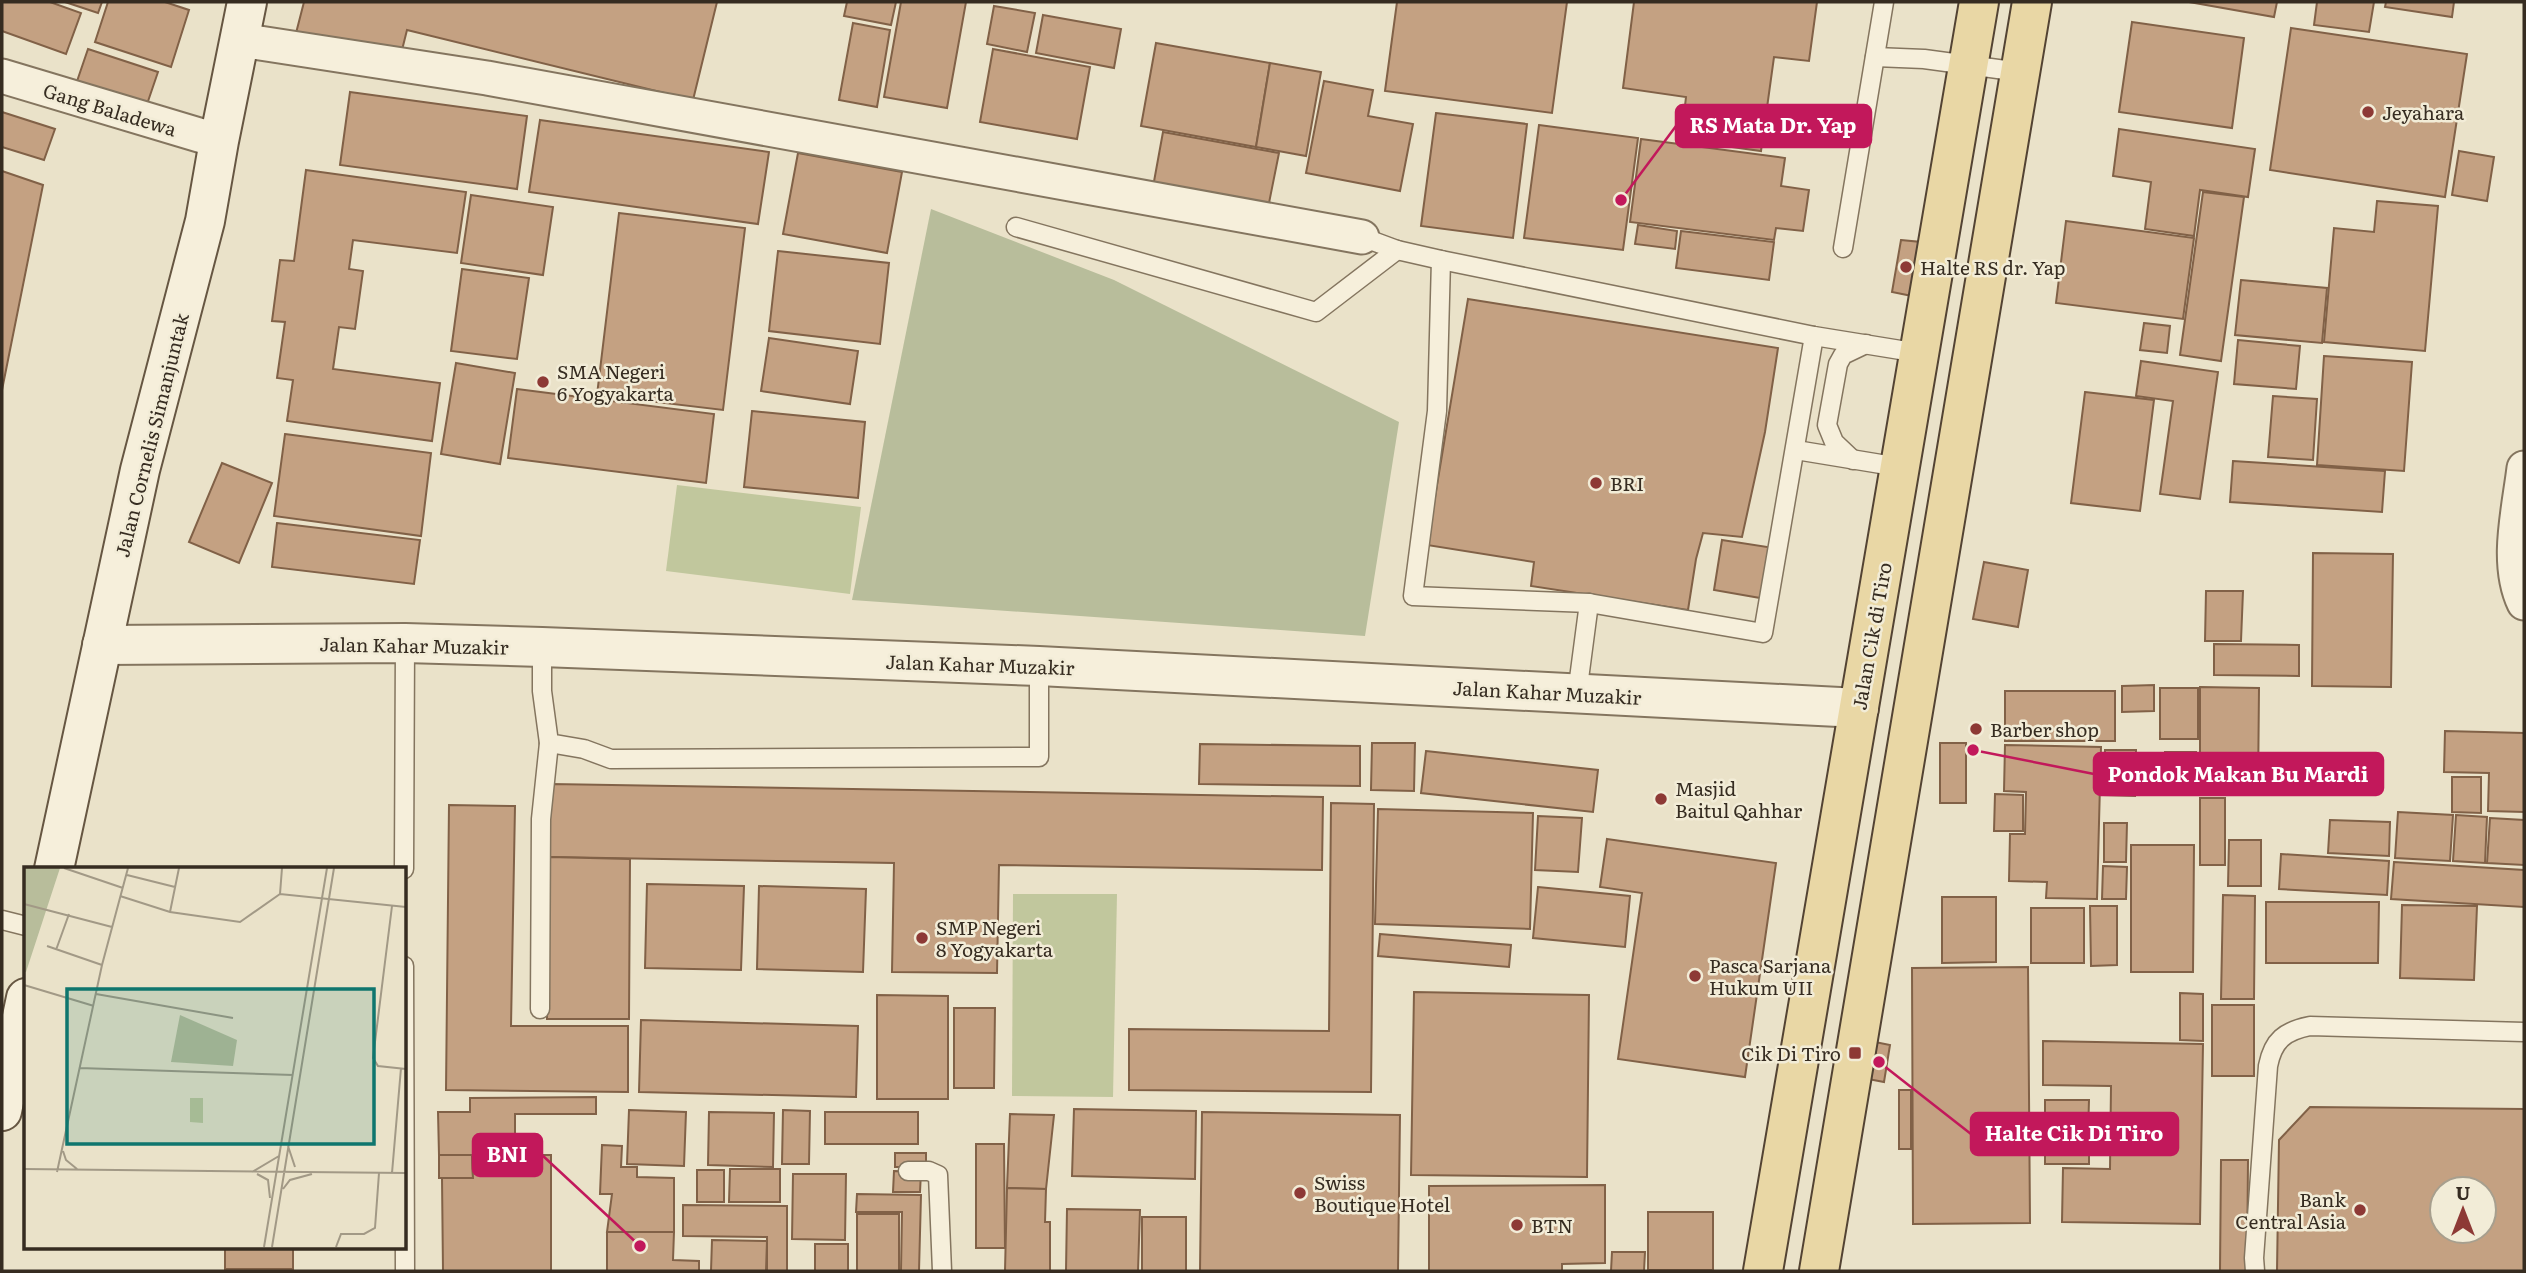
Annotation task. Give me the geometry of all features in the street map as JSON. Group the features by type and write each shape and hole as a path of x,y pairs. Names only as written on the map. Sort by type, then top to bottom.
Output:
{"main road":[{"name":"Jalan Cik di Tiro","path":"1763,1271 1979,2"},
{"path":"1819,1271 2032,2"},
{"path":"1859,708 1913,711"}],"street":[{"name":"Jalan Cornelis Simanjuntak","path":"54,867 140,470 205,221 247,2"},
{"path":"240,40 487,78 1362,237"},
{"name":"Gang Baladewa","path":"2,76 219,141"},
{"path":"2524,468 2515,566 2518,590 2524,603"},
{"name":"Jalan Kahar Muzakir","path":"102,646 405,643 542,647 1039,666 1859,708"},
{"path":"2,1111 8,1056 24,1004"}],"lane":[{"path":"1843,248 1884,2"},
{"path":"1875,57 1924,58 2020,72"},
{"path":"1016,227 1316,312 1397,250"},
{"path":"1362,237 1397,250 1441,260 1814,336 1920,353"},
{"path":"1441,260 1437,411 1413,596 1589,603 1763,633 1814,336"},
{"path":"1853,460 1834,442 1827,425 1838,364 1843,355 1866,344"},
{"path":"1796,450 1899,467"},
{"path":"1577,694 1589,603"},
{"path":"404,867 405,643"},
{"path":"540,1009 541,819 549,743 542,691 542,647"},
{"path":"549,743 584,749 611,759 1039,757 1039,666"},
{"path":"2,920 24,926"},
{"path":"2255,1271 2268,1066 2271,1051 2281,1039 2293,1029 2311,1026 2524,1032"},
{"path":"908,1171 929,1171 938,1175 942,1271"},
{"path":"405,1248 405,1271"}],"green space":[{"path":"931,209 1114,280 1399,422 1365,636 852,600"},
{"path":"677,485 861,507 850,594 666,571"},
{"path":"1013,894 1117,894 1113,1097 1012,1096"}],"building":[{"path":"2,2 50,2 81,13 66,54 2,31"},
{"path":"65,2 102,2 98,13"},
{"path":"108,2 165,2 189,10 171,67 95,42"},
{"path":"304,2 717,2 693,100 407,30 399,62 295,37"},
{"path":"847,2 896,2 891,25 844,16"},
{"path":"901,2 966,2 947,108 884,97"},
{"path":"1397,2 1567,2 1552,113 1385,91"},
{"path":"1634,2 1817,2 1809,61 1774,57 1761,151 1681,140 1686,97 1623,88"},
{"path":"2189,2 2277,2 2274,17"},
{"path":"2317,2 2374,2 2369,32 2314,25"},
{"path":"2386,2 2454,2 2452,17 2385,7"},
{"path":"994,6 1035,13 1027,52 987,44"},
{"path":"1043,15 1121,29 1114,68 1036,53"},
{"path":"2132,22 2244,38 2232,128 2119,112"},
{"path":"853,23 890,30 877,107 839,100"},
{"name":"Jeyahara","path":"2291,28 2467,54 2445,197 2270,170"},
{"path":"1156,43 1270,63 1256,147 1141,126"},
{"path":"88,49 158,72 144,113 74,90"},
{"path":"993,49 1090,67 1077,139 980,122"},
{"path":"1270,63 1321,72 1306,156 1256,147"},
{"path":"1324,81 1373,90 1368,116 1413,124 1400,191 1306,173"},
{"path":"350,92 527,116 517,189 340,165"},
{"path":"2,112 55,129 44,160 2,147"},
{"path":"1436,113 1527,124 1513,238 1421,226"},
{"path":"540,120 769,152 758,224 529,192"},
{"path":"1539,125 1638,138 1623,250 1524,238"},
{"path":"2119,129 2255,149 2248,197 2200,190 2194,236 2145,229 2151,182 2113,176"},
{"path":"1163,132 1279,153 1268,208 1153,187"},
{"path":"1641,139 1785,158 1781,186 1809,190 1803,231 1776,228 1774,240 1630,222"},
{"path":"2459,151 2494,157 2487,201 2452,195"},
{"path":"798,153 902,172 887,253 783,234"},
{"path":"306,170 466,192 457,253 353,240 349,269 363,271 355,329 339,327 333,369 440,383 432,441 287,421 293,380 277,378 285,322 272,321 280,260 294,261"},
{"path":"2,171 43,185 2,390"},
{"path":"2203,192 2244,197 2221,361 2180,355"},
{"path":"471,195 553,207 543,275 461,263"},
{"path":"2377,201 2438,206 2425,351 2324,342 2334,228 2374,232"},
{"path":"619,213 745,228 723,410 597,395"},
{"path":"2066,221 2194,238 2183,319 2056,303"},
{"path":"1638,225 1677,231 1675,249 1635,244"},
{"path":"1681,231 1774,242 1769,280 1676,268"},
{"name":"Halte RS dr. Yap","path":"1901,240 1921,242 1912,296 1892,292"},
{"path":"778,251 889,263 880,344 769,331"},
{"path":"462,269 529,278 517,359 451,351"},
{"path":"2241,280 2327,288 2322,343 2235,335"},
{"name":"BRI","path":"1468,299 1778,348 1765,432 1742,537 1703,533 1688,610 1531,586 1534,562 1427,545"},
{"path":"2144,323 2170,326 2167,353 2140,350"},
{"path":"769,338 858,351 850,404 761,391"},
{"path":"2238,340 2300,346 2296,389 2234,384"},
{"path":"2324,356 2412,362 2404,471 2317,465"},
{"path":"2141,361 2218,372 2200,499 2160,494 2173,401 2136,396"},
{"path":"456,363 515,373 500,464 441,454"},
{"path":"517,389 714,414 706,483 508,458"},
{"path":"2085,392 2154,400 2140,511 2071,503"},
{"path":"2273,396 2317,399 2313,460 2268,457"},
{"path":"752,411 865,422 858,498 744,487"},
{"path":"285,434 431,453 421,536 274,516"},
{"path":"2233,461 2385,471 2382,512 2230,502"},
{"path":"222,463 272,483 239,563 189,542"},
{"path":"277,523 420,540 414,584 272,567"},
{"path":"1722,540 1774,548 1766,599 1714,590"},
{"path":"2313,553 2393,554 2391,687 2312,686"},
{"path":"1984,562 2028,570 2018,627 1973,619"},
{"path":"2206,591 2243,591 2241,641 2205,641"},
{"path":"2214,644 2299,645 2299,676 2214,675"},
{"path":"2154,685 2154,711 2122,712 2122,686"},
{"path":"2200,687 2259,688 2258,793 2200,792"},
{"path":"2160,688 2198,688 2198,739 2160,739"},
{"path":"2005,691 2115,691 2115,741 2005,741"},
{"path":"2445,731 2524,733 2524,812 2488,811 2489,773 2444,772"},
{"path":"1372,743 1415,743 1414,791 1371,790"},
{"path":"1940,743 1966,743 1966,803 1940,803"},
{"path":"1200,744 1360,746 1360,786 1199,784"},
{"path":"2005,745 2101,747 2097,899 2046,898 2047,882 2009,881 2010,834 2025,834 2026,792 2004,791"},
{"path":"2105,750 2136,750 2135,796 2104,795"},
{"path":"1426,751 1598,770 1593,812 1421,793"},
{"path":"2165,752 2196,752 2197,792 2165,793"},
{"path":"2452,777 2481,777 2481,813 2452,812"},
{"path":"551,784 1323,797 1322,870 999,865 997,973 892,972 894,863 549,857"},
{"path":"1995,794 2023,795 2023,831 1994,831"},
{"path":"2200,798 2225,798 2225,865 2200,865"},
{"path":"1331,803 1374,804 1371,1092 1129,1090 1129,1029 1329,1031"},
{"path":"449,805 515,806 511,1026 628,1026 628,1092 446,1090"},
{"path":"1378,809 1533,813 1530,929 1375,924"},
{"path":"2398,812 2453,815 2450,861 2395,858"},
{"path":"2456,815 2487,817 2485,863 2453,861"},
{"path":"1538,816 1582,818 1578,872 1535,870"},
{"path":"2490,818 2524,820 2524,865 2487,863"},
{"path":"2330,820 2390,822 2389,856 2328,853"},
{"path":"2104,823 2127,823 2126,862 2104,862"},
{"name":"Pasca Sarjana Hukum UII","path":"1607,839 1776,863 1745,1077 1618,1059 1642,893 1600,887"},
{"path":"2229,840 2261,840 2261,886 2228,886"},
{"path":"2131,845 2194,845 2193,972 2131,972"},
{"path":"2281,854 2389,861 2387,895 2279,889"},
{"path":"549,857 630,859 629,1019 547,1019"},
{"path":"2394,862 2524,870 2524,907 2391,899"},
{"path":"2103,866 2127,867 2126,899 2102,899"},
{"path":"647,884 744,886 741,970 645,968"},
{"path":"759,886 866,889 863,972 757,969"},
{"path":"1538,887 1630,896 1625,947 1533,938"},
{"path":"2223,895 2255,896 2254,999 2221,999"},
{"path":"1942,897 1996,897 1996,962 1942,963"},
{"path":"2266,902 2379,902 2378,963 2266,963"},
{"path":"2402,905 2477,906 2474,980 2400,978"},
{"path":"2090,906 2117,906 2117,965 2091,966"},
{"path":"2031,908 2084,908 2084,963 2031,963"},
{"path":"1380,934 1511,945 1509,967 1378,956"},
{"path":"2028,967 2030,1223 1913,1224 1912,968"},
{"path":"1414,992 1589,995 1587,1177 1411,1175"},
{"path":"2180,993 2203,994 2203,1041 2180,1040"},
{"path":"877,995 948,996 948,1099 877,1099"},
{"path":"2212,1005 2254,1005 2254,1076 2212,1076"},
{"path":"954,1008 995,1008 994,1088 954,1088"},
{"path":"641,1020 858,1026 856,1097 639,1092"},
{"path":"2043,1041 2203,1044 2200,1224 2062,1222 2063,1168 2110,1169 2111,1086 2043,1085"},
{"path":"1875,1042 1890,1045 1884,1082 1868,1079"},
{"path":"1899,1090 1911,1090 1911,1149 1899,1149"},
{"path":"596,1097 596,1114 515,1114 515,1155 439,1155 438,1112 470,1112 470,1098"},
{"path":"2045,1100 2089,1100 2088,1135 2045,1135"},
{"name":"Bank Central Asia","path":"2310,1107 2524,1109 2524,1271 2277,1271 2279,1140"},
{"path":"1074,1109 1196,1111 1195,1179 1072,1176"},
{"path":"629,1110 686,1112 684,1166 627,1164"},
{"path":"783,1110 810,1111 809,1164 782,1164"},
{"path":"709,1112 774,1113 773,1167 708,1165"},
{"path":"825,1112 918,1112 918,1144 825,1144"},
{"name":"Swiss Boutique Hotel","path":"1202,1112 1400,1115 1398,1271 1200,1271"},
{"path":"1010,1114 1054,1115 1046,1189 1007,1188"},
{"path":"2045,1140 2089,1140 2089,1164 2045,1164"},
{"path":"976,1144 1004,1144 1005,1248 976,1248"},
{"path":"602,1145 622,1146 621,1167 637,1167 637,1177 674,1178 674,1232 607,1232 612,1194 600,1194"},
{"path":"895,1153 926,1153 926,1167 895,1167"},
{"path":"439,1155 472,1155 473,1178 439,1178"},
{"path":"472,1155 551,1155 551,1271 443,1271 442,1178 473,1178"},
{"path":"2221,1160 2248,1160 2247,1271 2220,1271"},
{"path":"730,1169 780,1169 780,1202 729,1202"},
{"path":"697,1170 724,1170 724,1202 697,1202"},
{"path":"894,1171 921,1172 920,1192 893,1192"},
{"path":"793,1174 846,1174 845,1240 792,1239"},
{"name":"BTN","path":"1605,1185 1605,1263 1562,1264 1562,1271 1429,1271 1429,1186"},
{"path":"1007,1188 1046,1189 1045,1222 1050,1222 1050,1271 1005,1271"},
{"path":"857,1194 921,1195 919,1271 901,1271 902,1212 856,1212"},
{"path":"683,1205 787,1206 787,1271 767,1271 767,1237 683,1236"},
{"path":"1067,1209 1140,1210 1138,1271 1066,1271"},
{"path":"1648,1212 1713,1212 1713,1270 1648,1270"},
{"path":"857,1214 899,1214 899,1271 857,1271"},
{"path":"1142,1217 1186,1217 1186,1271 1142,1271"},
{"path":"607,1232 674,1232 673,1260 699,1261 699,1271 607,1271"},
{"path":"712,1240 767,1241 766,1271 711,1271"},
{"path":"815,1244 848,1244 848,1271 815,1271"},
{"path":"225,1248 293,1248 293,1269 225,1269"},
{"path":"1612,1252 1645,1252 1644,1271 1611,1271"}],"place":[{"name":"Jeyahara","path":"2368,112"},
{"name":"RS Mata Dr. Yap","path":"1621,200"},
{"name":"Halte RS dr. Yap","path":"1906,267"},
{"name":"SMA Negeri 6 Yogyakarta","path":"543,382"},
{"name":"BRI","path":"1596,483"},
{"name":"Barber shop","path":"1976,729"},
{"name":"Pondok Makan Bu Mardi","path":"1973,750"},
{"name":"Masjid Baitul Qahhar","path":"1661,799"},
{"name":"SMP Negeri 8 Yogyakarta","path":"922,938"},
{"name":"Pasca Sarjana Hukum UII","path":"1695,976"},
{"name":"Cik Di Tiro","path":"1855,1053"},
{"name":"Halte Cik Di Tiro","path":"1879,1062"},
{"name":"Swiss Boutique Hotel","path":"1300,1193"},
{"name":"Bank Central Asia","path":"2360,1210"},
{"name":"BTN","path":"1517,1225"},
{"name":"BNI","path":"640,1246"}]}
